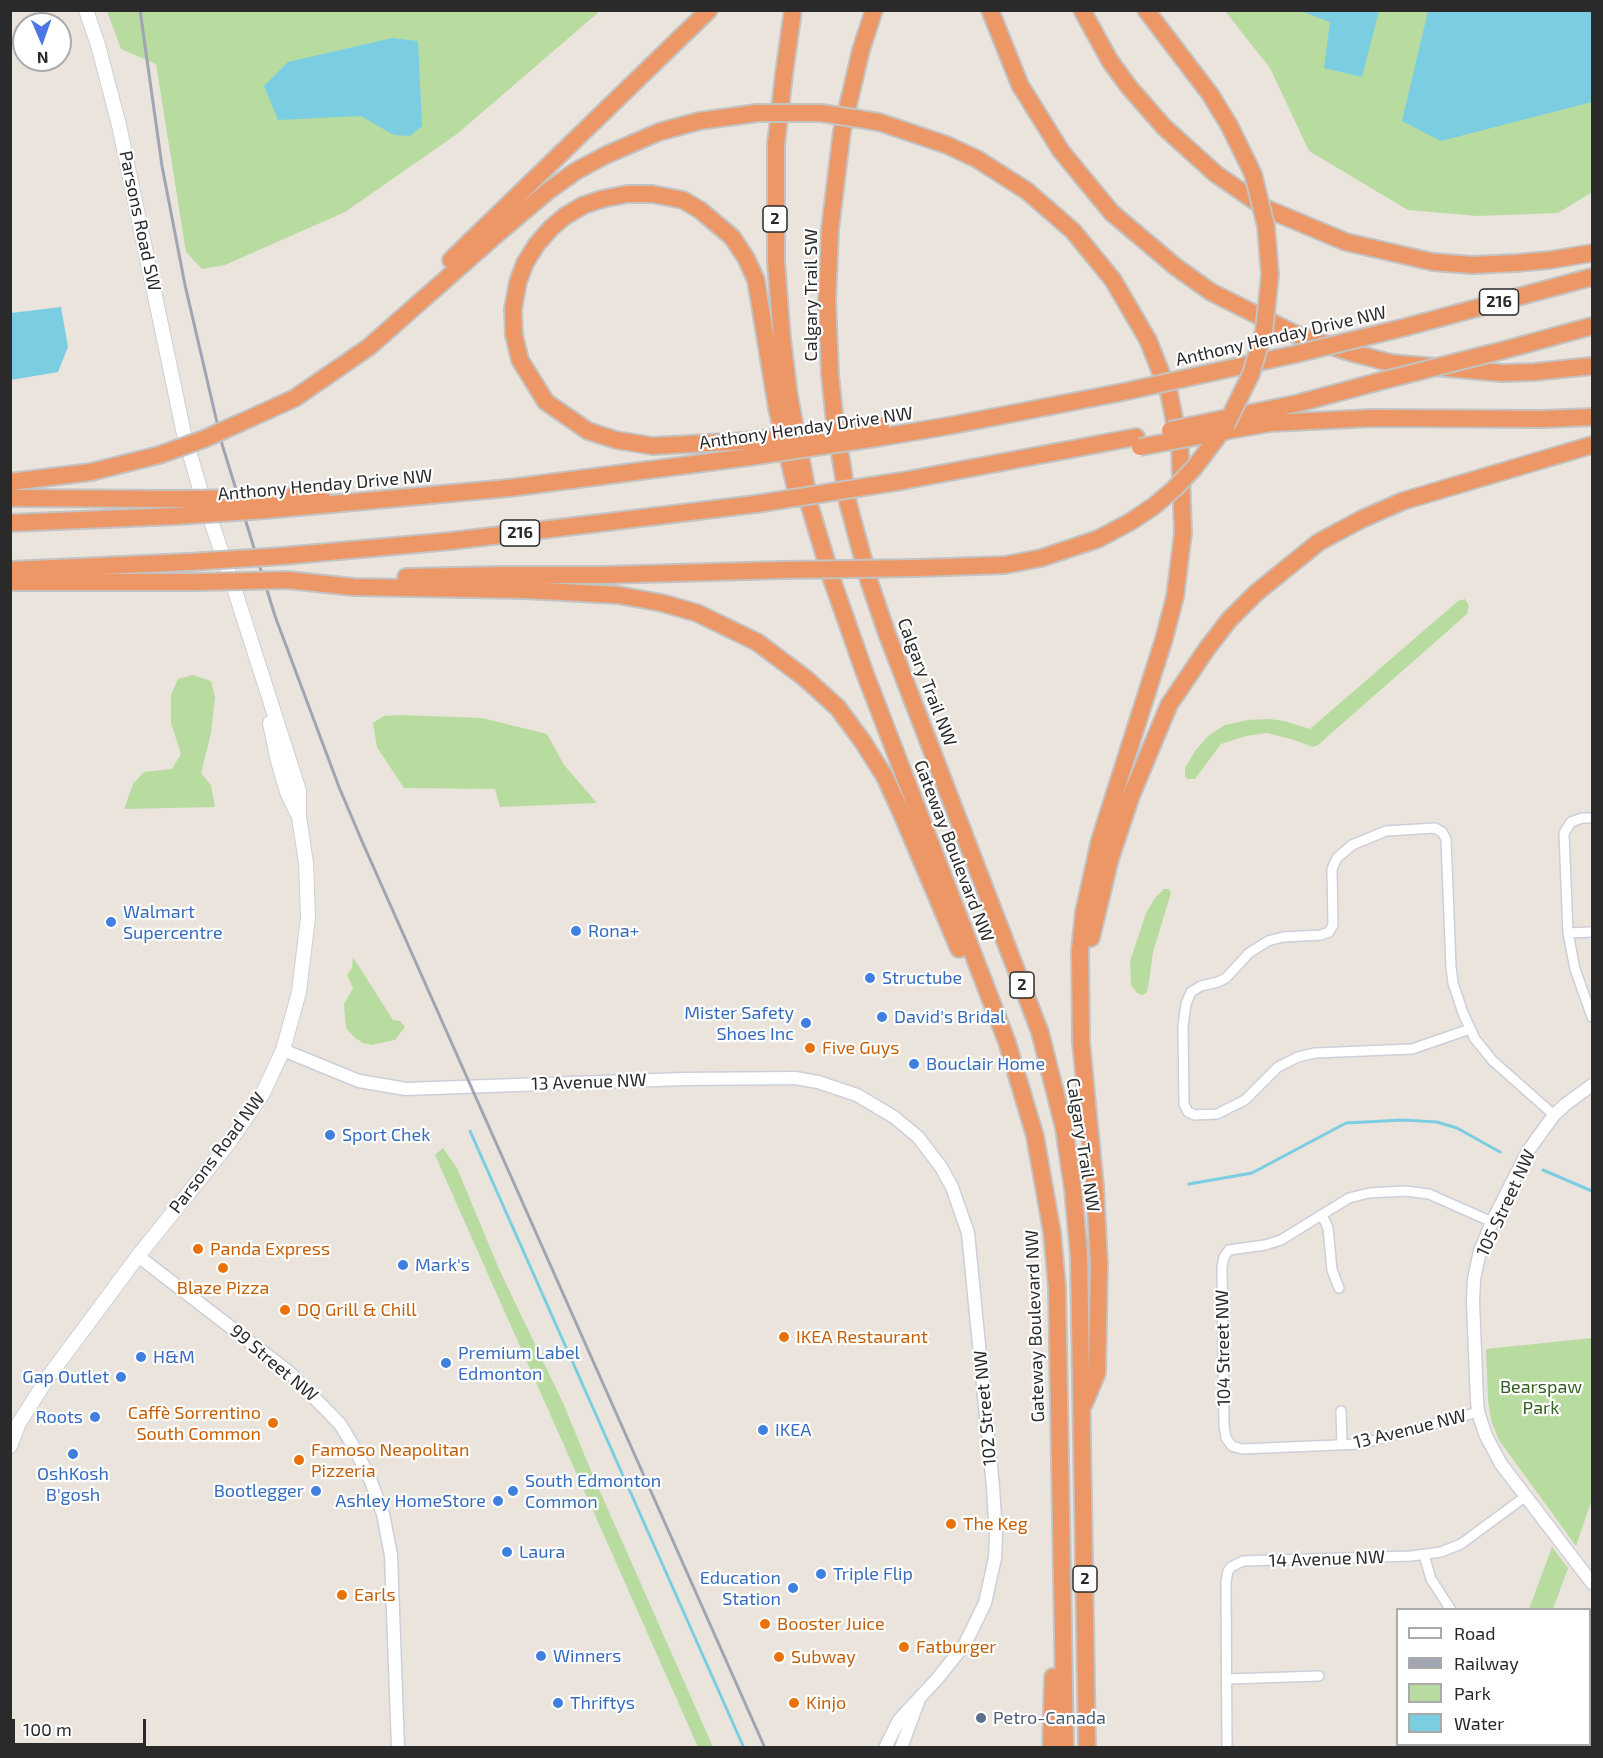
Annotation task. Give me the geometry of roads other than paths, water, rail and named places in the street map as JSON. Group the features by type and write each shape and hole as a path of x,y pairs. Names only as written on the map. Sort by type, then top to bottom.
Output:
{"highway":[{"path":"267,409 343,358 381,327 709,10"},
{"name":"Gateway Boulevard NW","path":"793,10 776,144 777,271 784,360 794,427 810,507 832,580 864,671 1007,1042 1035,1136 1052,1232 1057,1287 1065,1748"},
{"name":"Calgary Trail SW","path":"869,581 854,529 839,453 830,375 827,301 830,229 842,131 861,50 874,10"},
{"path":"990,10 1020,85 1061,151 1112,213 1167,260 1211,292 1295,334 1391,363 1502,374 1593,366"},
{"path":"1082,10 1110,61 1164,127 1216,174 1265,208 1346,242 1433,262 1472,265 1516,263 1593,253"},
{"path":"10,582 197,582 1005,565 1041,558 1098,539 1130,522 1175,488 1194,468 1225,427 1251,374 1264,331 1270,275 1266,226 1253,174 1229,124 1210,94 1146,10"},
{"path":"10,482 91,472 159,455 204,439 295,398 369,348 548,191 576,171 606,154 660,132 699,121 757,113 821,112 879,122 947,145 977,159 1027,191 1073,231 1113,280 1148,340 1169,393 1180,448 1184,503 1183,533 1175,597 1164,639 1100,840 1084,912 1080,950 1080,991 1099,1264 1097,1373 1081,1410"},
{"path":"747,449 653,446 616,440 588,431 546,402 520,360 514,335 513,309 518,282 525,263 551,228 574,210 602,199 627,194 652,194 683,200 700,210 723,228 739,247 756,280 788,462 810,544 828,595 864,671"},
{"name":"Anthony Henday Drive NW","path":"10,523 177,507 445,494 585,479 747,449 881,431 992,410 1071,403 1296,354 1593,277"},
{"name":"216","path":"10,570 283,556 451,541 756,504 1138,442 1228,424 1299,403 1593,326"},
{"path":"1228,424 1372,418 1593,417"},
{"path":"1080,991 1110,859 1155,734 1168,705 1182,682 1229,620 1256,593 1319,542 1362,519 1403,501 1593,445"},
{"path":"10,498 177,507"},
{"path":"288,580 353,587 525,590 618,595 662,603 697,613 757,642 805,678 838,708 885,777 987,1014 1007,1042"},
{"name":"Calgary Trail NW","path":"869,581 887,634 1040,1032 1064,1128 1079,1255 1087,1748"},
{"path":"1051,1748 1053,1656 1062,1596"}],"main road":[{"name":"Parsons Road SW","path":"86,10 117,115 184,434"},
{"name":"Parsons Road NW","path":"10,1446 19,1423 36,1395 138,1256 256,1105 283,1050 299,991 308,917 306,862 299,817 287,792 278,761 259,668 184,434"}],"street":[{"path":"1593,818 1575,820 1568,825 1564,833 1568,933 1575,969 1593,1017"},
{"path":"1470,1029 1412,1049 1315,1053 1298,1057 1278,1068 1245,1100 1232,1108 1209,1116 1188,1112 1183,1099 1183,1026 1185,1004 1191,992 1201,986 1226,978 1244,957 1268,941 1282,937 1321,935 1329,932 1333,925 1332,869 1337,858 1352,845 1396,829 1434,828 1442,832 1446,844 1451,975 1470,1029 1493,1061 1554,1116"},
{"path":"1568,933 1593,932"},
{"name":"13 Avenue NW","path":"283,1050 359,1081 406,1089 683,1079 795,1078 818,1082 857,1095 894,1117"},
{"name":"105 Street NW","path":"1593,1085 1580,1093 1554,1116 1528,1151 1480,1251 1473,1291 1478,1412 1493,1450 1593,1582"},
{"name":"102 Street NW","path":"885,1748 898,1720 919,1701 951,1662 975,1625 991,1582 996,1535 968,1233 955,1195 941,1167 918,1137 894,1117"},
{"path":"1339,1288 1332,1270 1328,1228 1322,1215 1349,1198 1406,1191 1439,1197 1492,1222"},
{"name":"104 Street NW","path":"1228,1444 1224,1426 1222,1267 1226,1253 1234,1248 1265,1245 1281,1240 1322,1215"},
{"name":"99 Street NW","path":"138,1256 289,1372 340,1424 360,1459 383,1514 392,1555 398,1748"},
{"name":"13 Avenue NW","path":"1341,1411 1342,1444"},
{"name":"13 Avenue NW","path":"1228,1444 1242,1449 1361,1444 1478,1412"},
{"name":"14 Avenue NW","path":"1227,1679 1226,1582 1230,1567 1244,1561 1424,1555 1441,1552 1461,1544 1526,1496"},
{"path":"1424,1555 1431,1579 1450,1608"},
{"path":"1227,1748 1227,1679 1319,1676"},
{"name":"102 Street NW","path":"901,1748 919,1701"}],"water":[{"path":"1301,11 1379,11 1362,77 1324,68 1330,22"},
{"path":"1428,11 1592,11 1592,102 1441,141 1402,121"},
{"path":"392,38 418,41 422,126 410,136 394,135 361,116 278,120 264,86 288,62"},
{"path":"61,307 68,347 58,372 11,380 11,313"}],"waterway":[{"path":"1189,1184 1252,1173 1346,1123 1403,1120 1437,1122 1457,1128 1500,1152"},
{"path":"470,1131 744,1748"},
{"path":"1543,1170 1592,1191"}],"railway":[{"path":"140,10 162,166 185,285 222,444 275,616 339,787 361,839 765,1748"}],"place":[{"name":"Walmart Supercentre","path":"111,922"},
{"name":"Rona+","path":"576,931"},
{"name":"Structube","path":"870,978"},
{"name":"David's Bridal","path":"882,1017"},
{"name":"Mister Safety Shoes Inc","path":"806,1023"},
{"name":"Five Guys","path":"810,1048"},
{"name":"Bouclair Home","path":"914,1064"},
{"name":"Sport Chek","path":"330,1135"},
{"name":"Panda Express","path":"198,1249"},
{"name":"Mark's","path":"403,1265"},
{"name":"Blaze Pizza","path":"223,1268"},
{"name":"DQ Grill & Chill","path":"285,1310"},
{"name":"IKEA Restaurant","path":"784,1337"},
{"name":"H&M","path":"141,1357"},
{"name":"Premium Label Edmonton","path":"446,1363"},
{"name":"Gap Outlet","path":"121,1377"},
{"name":"Roots","path":"95,1417"},
{"name":"Caffè Sorrentino South Common","path":"273,1423"},
{"name":"IKEA","path":"763,1430"},
{"name":"OshKosh B'gosh","path":"73,1454"},
{"name":"Famoso Neapolitan Pizzeria","path":"299,1460"},
{"name":"Bootlegger","path":"316,1491"},
{"name":"South Edmonton Common","path":"513,1491"},
{"name":"Ashley HomeStore","path":"498,1501"},
{"name":"The Keg","path":"951,1524"},
{"name":"Laura","path":"507,1552"},
{"name":"Triple Flip","path":"821,1574"},
{"name":"Education Station","path":"793,1588"},
{"name":"Earls","path":"342,1595"},
{"name":"Booster Juice","path":"765,1624"},
{"name":"Fatburger","path":"904,1647"},
{"name":"Winners","path":"541,1656"},
{"name":"Subway","path":"779,1657"},
{"name":"Thriftys","path":"558,1703"},
{"name":"Kinjo","path":"794,1703"},
{"name":"Petro-Canada","path":"981,1718"}],"park label":[{"name":"Bearspaw Park","path":"1541,1397"}]}
